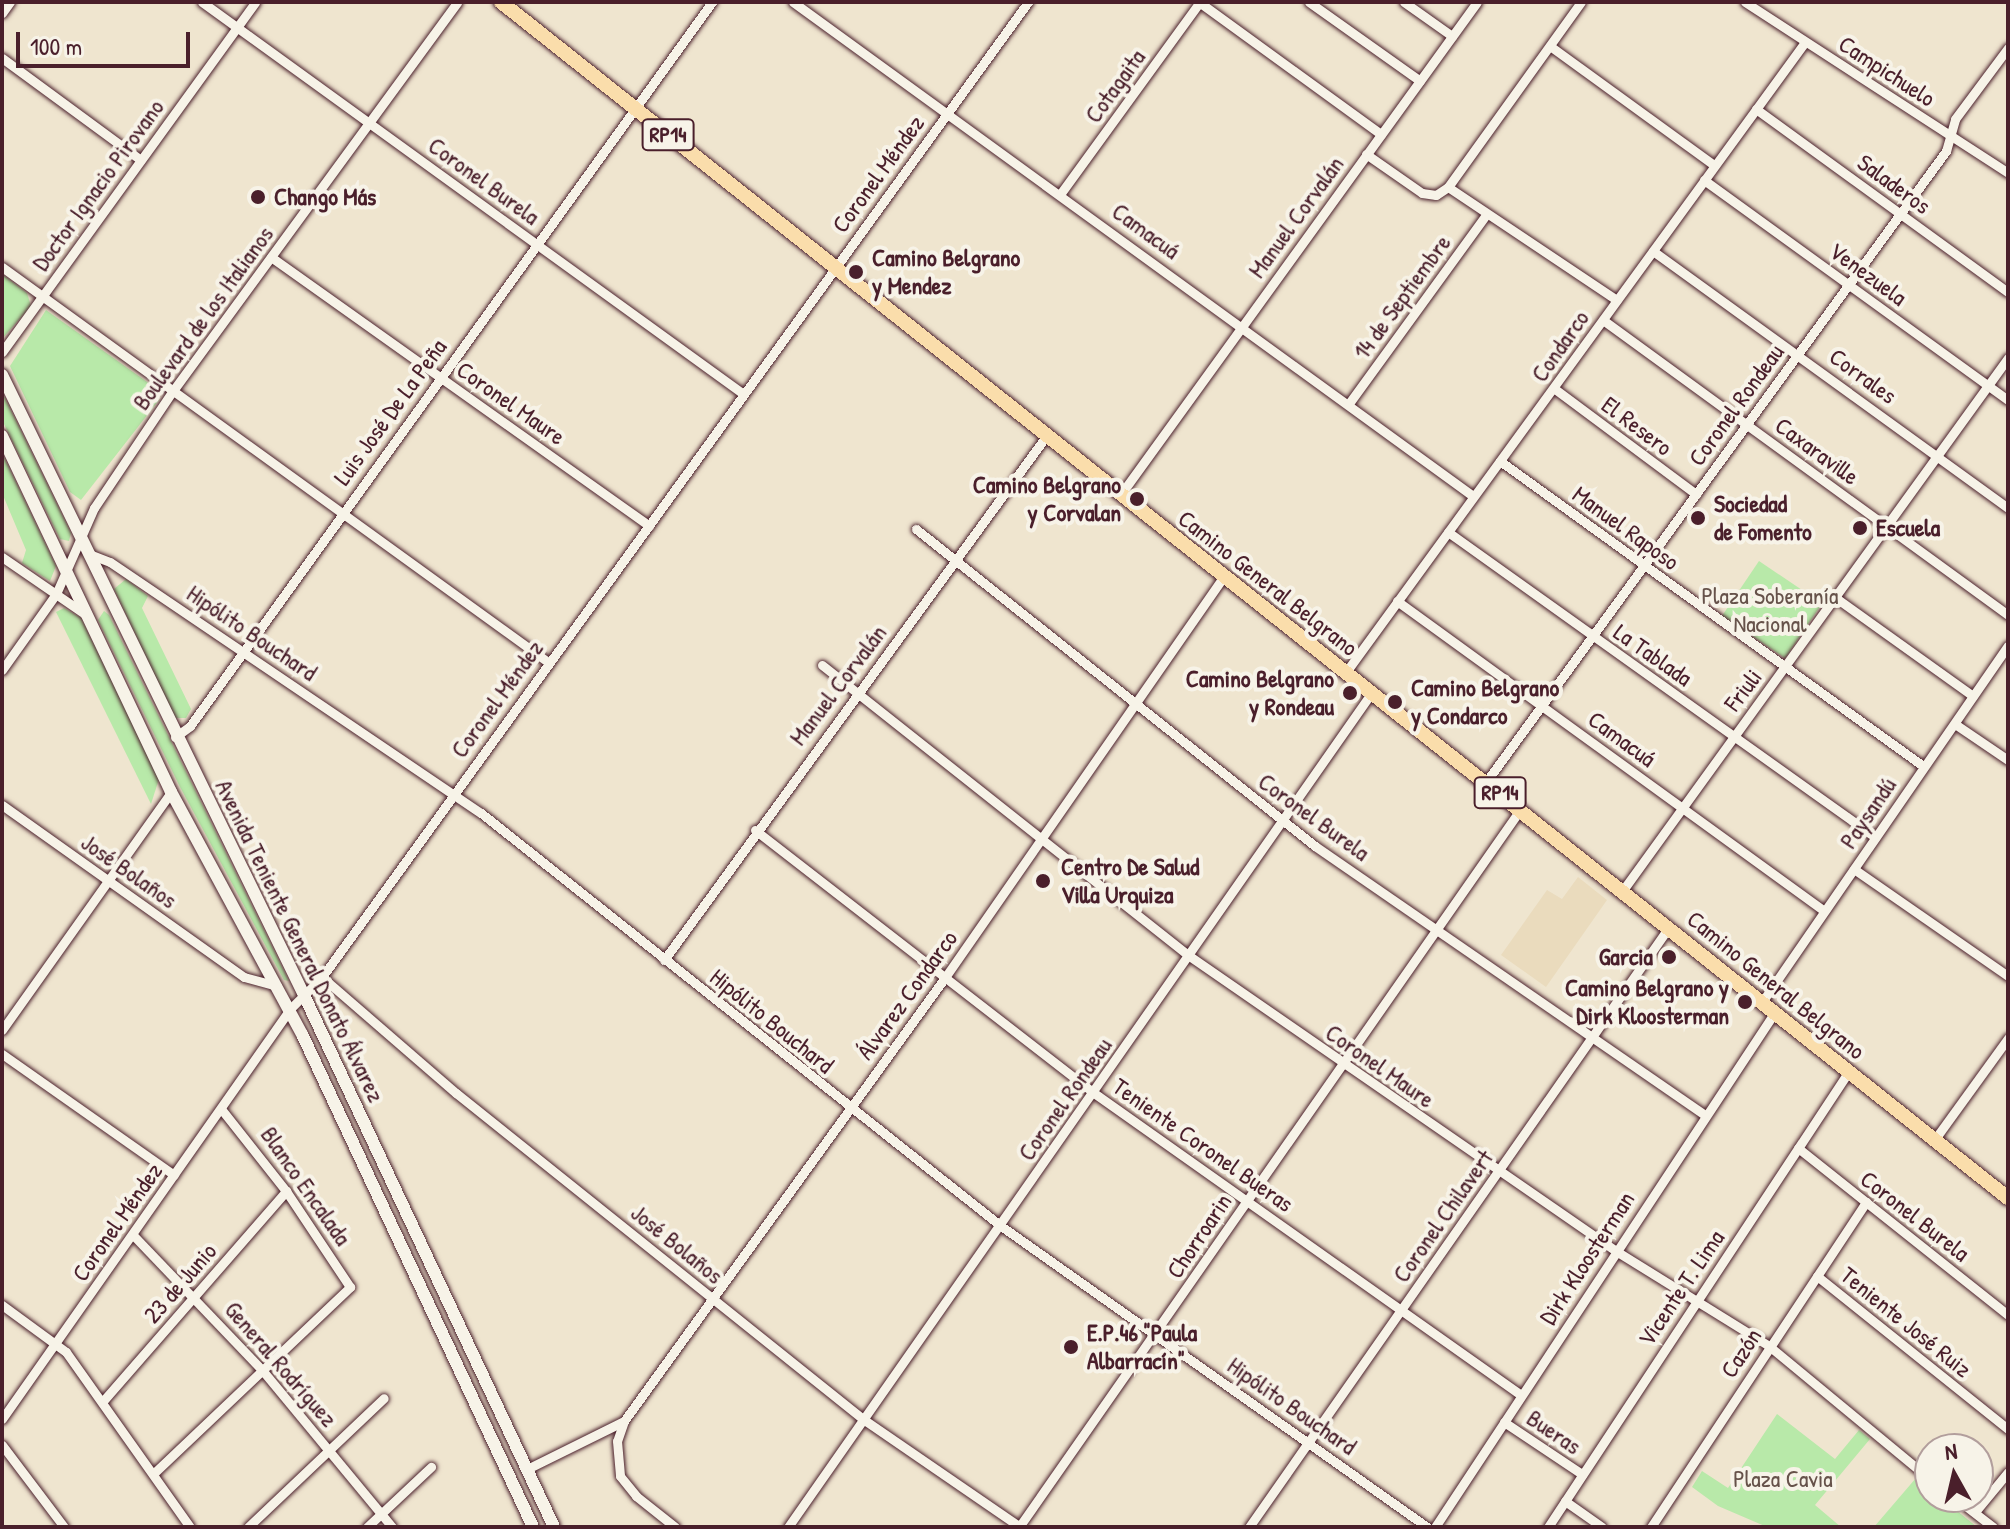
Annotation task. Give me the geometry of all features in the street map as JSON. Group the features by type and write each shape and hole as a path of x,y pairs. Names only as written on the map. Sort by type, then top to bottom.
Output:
{"main road":[{"name":"Camino General Belgrano","path":"501,2 2008,1198"},
{"name":"Avenida Teniente General Donato Álvarez","path":"2,375 175,737 303,993 554,1527"},
{"name":"Avenida Teniente General Donato Álvarez","path":"2,436 171,792 289,1010 533,1527"}],"street":[{"path":"2,13 10,2"},
{"name":"Coronel Burela","path":"202,2 742,393"},
{"name":"Doctor Ignacio Pirovano","path":"2,352 255,2"},
{"name":"Boulevard de los Italianos","path":"2,670 56,594 79,536 172,392 457,2"},
{"name":"Luis José De La Peña","path":"175,737 190,726 712,2"},
{"name":"Camacuá","path":"793,2 1350,402 1473,496"},
{"name":"Coronel Méndez","path":"2,1419 222,1110 289,1010 322,977 1028,2"},
{"path":"1200,2 1381,134"},
{"name":"Cotagaita","path":"1061,193 1200,2"},
{"path":"1309,2 1420,81"},
{"path":"1404,2 1452,36"},
{"name":"Manuel Corvalán","path":"1121,494 1477,2"},
{"path":"1366,154 1422,193 1436,195 1448,187 1581,2"},
{"name":"Campichuelo","path":"1752,4 1805,42 2008,173"},
{"name":"Condarco","path":"1346,672 1805,42"},
{"path":"1550,46 1714,165"},
{"name":"Coronel Rondeau","path":"1486,782 1946,151 1955,119 2008,48"},
{"path":"2,58 141,160"},
{"name":"Saladeros","path":"1756,109 2008,292"},
{"name":"Venezuela","path":"1704,180 2008,400"},
{"path":"1448,187 1617,300"},
{"name":"14 de Septiembre","path":"1350,402 1486,215"},
{"name":"Corrales","path":"1653,251 2008,508"},
{"name":"Coronel Maure","path":"271,257 649,526"},
{"path":"2,267 548,662"},
{"name":"Caxaraville","path":"1603,320 2008,615"},
{"name":"Friuli","path":"1623,890 2008,358"},
{"name":"El Resero","path":"1555,389 1696,494"},
{"name":"Manuel Corvalán","path":"664,960 755,830 1047,435"},
{"name":"Manuel Raposo","path":"1500,461 1783,669 1923,766"},
{"name":"Coronel Burela","path":"916,529 1135,706 1284,821 1705,1115"},
{"name":"La Tablada","path":"1448,532 1875,837"},
{"name":"Hipólito Bouchard","path":"89,554 104,558 454,795 1001,1226 1427,1527"},
{"path":"2,557 86,615"},
{"name":"Álvarez Condarco","path":"527,1469 624,1421 715,1300 946,976 1224,576"},
{"path":"1836,598 1973,696"},
{"name":"Camacuá","path":"1397,601 1823,910"},
{"name":"Paysandú","path":"1762,1002 2008,646"},
{"name":"Coronel Maure","path":"822,665 1188,955 1344,1066 1616,1251 1698,1299 1769,1346 1914,1466"},
{"name":"Coronel Rondeau","path":"788,1527 1372,692"},
{"path":"1955,724 2008,760"},
{"path":"2,1030 108,881 151,813 171,792"},
{"name":"José Bolaños","path":"2,805 244,977 277,986"},
{"name":"Chorroarin","path":"1019,1527 1156,1336 1247,1200 1344,1066 1520,810"},
{"name":"Teniente Coronel Bueras","path":"755,830 1094,1093 1521,1395"},
{"path":"1854,869 2008,976"},
{"name":"Coronel Chilavert","path":"1249,1527 1669,927"},
{"name":"José Bolaños","path":"322,977 456,1093 863,1419 1019,1527"},
{"name":"Dirk Kloosterman","path":"1435,1527 1775,1012"},
{"path":"1935,1139 2008,1038"},
{"path":"2,1054 174,1175"},
{"name":"Vicente T. Lima","path":"1548,1527 1849,1071"},
{"name":"Blanco Encalada","path":"222,1110 286,1191 349,1290 263,1371"},
{"name":"Coronel Burela","path":"1798,1148 2008,1315"},
{"name":"23 de Junio","path":"103,1401 286,1191"},
{"name":"Cazón","path":"1651,1527 1866,1202"},
{"name":"General Rodríguez","path":"133,1235 196,1297 263,1371 392,1527"},
{"name":"Teniente José Ruiz","path":"1817,1276 2008,1429"},
{"path":"2,1305 56,1344 103,1401 190,1527"},
{"path":"153,1474 263,1371"},
{"path":"248,1527 384,1398"},
{"path":"624,1421 617,1441 620,1476 636,1496 675,1527"},
{"name":"Bueras","path":"1504,1422 1582,1474"},
{"path":"2,1445 64,1527"},
{"path":"367,1527 431,1467"},
{"path":"1994,1489 2008,1472"},
{"path":"1565,1501 1602,1527"},
{"path":"1976,1513 1993,1527"}],"shaded area":[{"path":"1578,877 1607,900 1546,987 1501,955 1547,890 1562,899"}],"green space":[{"path":"2,274 27,293 31,306 2,339"},
{"path":"46,310 157,389 159,400 81,500 70,492 10,366"},
{"path":"2,392 71,533 69,541 60,539 2,420"},
{"path":"2,453 56,566 50,581 22,563 26,550 2,493"},
{"name":"Plaza Soberanía Nacional","path":"1759,561 1822,603 1785,658 1722,616"},
{"path":"126,579 148,596 142,608 191,709 186,718 175,718 114,589"},
{"path":"64,608 81,618 159,779 151,804 56,612"},
{"path":"104,611 109,615 289,981 284,980 180,787 98,620"},
{"name":"Plaza Cavia","path":"1777,1414 1835,1459 1859,1430 1870,1439 1815,1505 1841,1527 1767,1527 1718,1506 1692,1487 1702,1471 1728,1488"},
{"name":"Plaza Cavia","path":"1914,1480 1914,1513 1960,1513 1977,1527 1874,1527"}],"place":[{"name":"Chango Más","path":"258,197"},
{"name":"Camino Belgrano y Mendez","path":"856,272"},
{"name":"Camino Belgrano y Corvalan","path":"1137,499"},
{"name":"Sociedad de Fomento","path":"1698,518"},
{"name":"Escuela","path":"1860,528"},
{"name":"Camino Belgrano y Rondeau","path":"1350,693"},
{"name":"Camino Belgrano y Condarco","path":"1395,702"},
{"name":"Centro De Salud Villa Urquiza","path":"1043,881"},
{"name":"Garcia","path":"1669,957"},
{"name":"Camino Belgrano y Dirk Kloosterman","path":"1745,1002"},
{"name":"E.P.46 \"Paula Albarracín\"","path":"1071,1347"}]}
